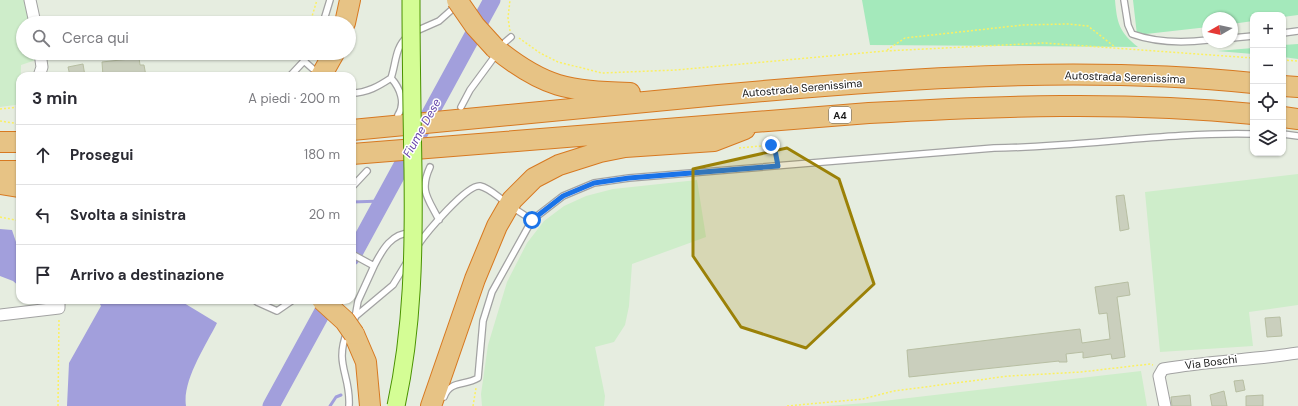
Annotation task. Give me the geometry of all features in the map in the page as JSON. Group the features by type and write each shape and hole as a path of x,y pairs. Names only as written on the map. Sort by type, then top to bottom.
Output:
{"highway":[{"path":"347,16 350,0"},
{"path":"457,0 475,26 501,46 516,65 543,80 561,87 587,92 648,94 720,88 764,91"},
{"path":"317,72 328,60"},
{"name":"Autostrada Serenissima","path":"356,129 399,120 434,122 764,91 878,82 1041,74 1136,76 1250,83"},
{"path":"1286,86 1298,87"},
{"name":"A4","path":"356,154 869,113 1032,106 1130,106 1250,114"},
{"path":"1286,117 1298,119"},
{"path":"431,406 475,279 497,226 512,200 534,178 559,165 600,152 624,147 714,141 766,121"},
{"path":"0,142 16,142"},
{"path":"0,171 16,171"},
{"path":"0,184 16,186"},
{"path":"326,304 345,321 355,325 359,343 366,362 370,406"}],"main road":[{"path":"396,406 407,345 412,295 414,239 411,0"}],"street":[{"path":"30,0 33,16"},
{"path":"40,72 42,67 41,60"},
{"path":"0,315 59,304"},
{"name":"Via Boschi","path":"1163,369 1223,360 1298,353"},
{"path":"1163,369 1159,376 1165,406"}],"lane":[{"path":"325,16 330,0"},
{"path":"356,93 362,93 378,87 391,78 397,52 403,40 417,30 439,21 453,10 460,0"},
{"path":"1124,0 1128,25 1132,34 1148,40 1188,42 1202,41"},
{"path":"1286,32 1298,31"},
{"path":"1238,37 1250,36"},
{"path":"461,107 470,90 501,46"},
{"path":"294,72 304,61 317,72"},
{"path":"391,78 398,86 401,97 402,109 399,120"},
{"path":"441,406 448,388 457,383 471,382 478,378 483,321 492,292 532,220 563,196 594,183 629,178 994,148 1039,148 1167,135 1250,134"},
{"path":"1286,134 1298,136"},
{"path":"430,167 423,186 439,220"},
{"path":"356,183 367,171"},
{"path":"349,406 348,389 341,352 347,332 393,285 424,235 467,191 474,187 480,186 504,201"},
{"path":"515,209 532,220"},
{"path":"355,325 358,301 374,266 388,242 405,233 424,235"},
{"path":"356,256 374,266"},
{"path":"261,304 277,311 289,304"}],"path":[{"path":"312,16 317,0"},
{"path":"501,46 508,18 510,0"},
{"path":"885,51 905,38 1023,25 1068,24 1088,26 1116,48"},
{"path":"501,46 516,36 540,53 558,62 602,73 676,70 885,51 1044,43 1250,58"},
{"path":"1286,60 1298,61"},
{"path":"0,109 16,107"},
{"path":"0,121 16,123"},
{"path":"732,149 771,145 775,150 778,166"},
{"path":"0,217 16,220"},
{"path":"58,406 59,304"},
{"path":"787,406 863,398 894,391 1009,376 1081,372 1150,364 1163,369"},
{"path":"473,406 478,378"}],"highlighted area":[{"path":"787,148 839,179 874,284 806,348 741,327 693,256 693,169"}],"green space":[{"path":"0,0 26,0 29,16 16,16 16,60 36,60 21,65 21,72 16,72 16,105 0,107"},
{"path":"862,0 1115,0 1120,26 1127,37 1138,47 870,45"},
{"path":"1133,0 1298,0 1298,15 1286,17 1286,12 1250,12 1250,21 1238,23 1238,12 1202,12 1202,28 1137,35"},
{"path":"1298,44 1298,59 1286,57 1286,45"},
{"path":"1250,48 1250,54 1217,51"},
{"path":"1298,174 1298,305 1249,312 1253,346 1160,352 1145,192"},
{"path":"697,180 706,237 632,264 629,306 625,325 614,342 595,347 605,396 604,406 482,406 481,394 488,345 507,282 527,243 544,221 564,206 586,196 613,189"},
{"path":"1141,371 1147,406 826,406 866,403"}],"shaded area":[{"path":"0,229 12,230 16,242 16,284 0,276"},
{"path":"100,304 186,304 217,323 201,352 191,375 186,396 186,406 67,406 69,363 101,306"}],"building":[{"path":"139,60 140,65 144,65 145,72 103,72 102,62"},
{"path":"83,64 84,72 69,72 68,67"},
{"path":"1124,195 1129,229 1120,231 1116,196"},
{"path":"1128,282 1130,295 1117,297 1125,357 1112,359 1111,354 1083,358 1083,352 1066,354 1067,362 1059,361 909,377 907,350 1080,329 1082,343 1110,339 1107,313 1099,314 1095,287"},
{"path":"1280,317 1282,336 1267,337 1265,318"},
{"path":"1243,380 1245,390 1236,392 1234,381"},
{"path":"1224,391 1227,406 1212,406 1210,395"},
{"path":"1190,395 1191,406 1172,406 1171,397"},
{"path":"1263,395 1263,406 1246,406 1246,396"}],"waterway":[{"name":"Fiume Dese","path":"356,250 492,0"},
{"path":"356,202 382,201"},
{"name":"Fiume Dese","path":"271,406 327,304"},
{"path":"330,406 336,397 341,395"}],"route":[{"path":"532,220 563,196 594,183 629,178 778,166 775,150 771,145"}]}
